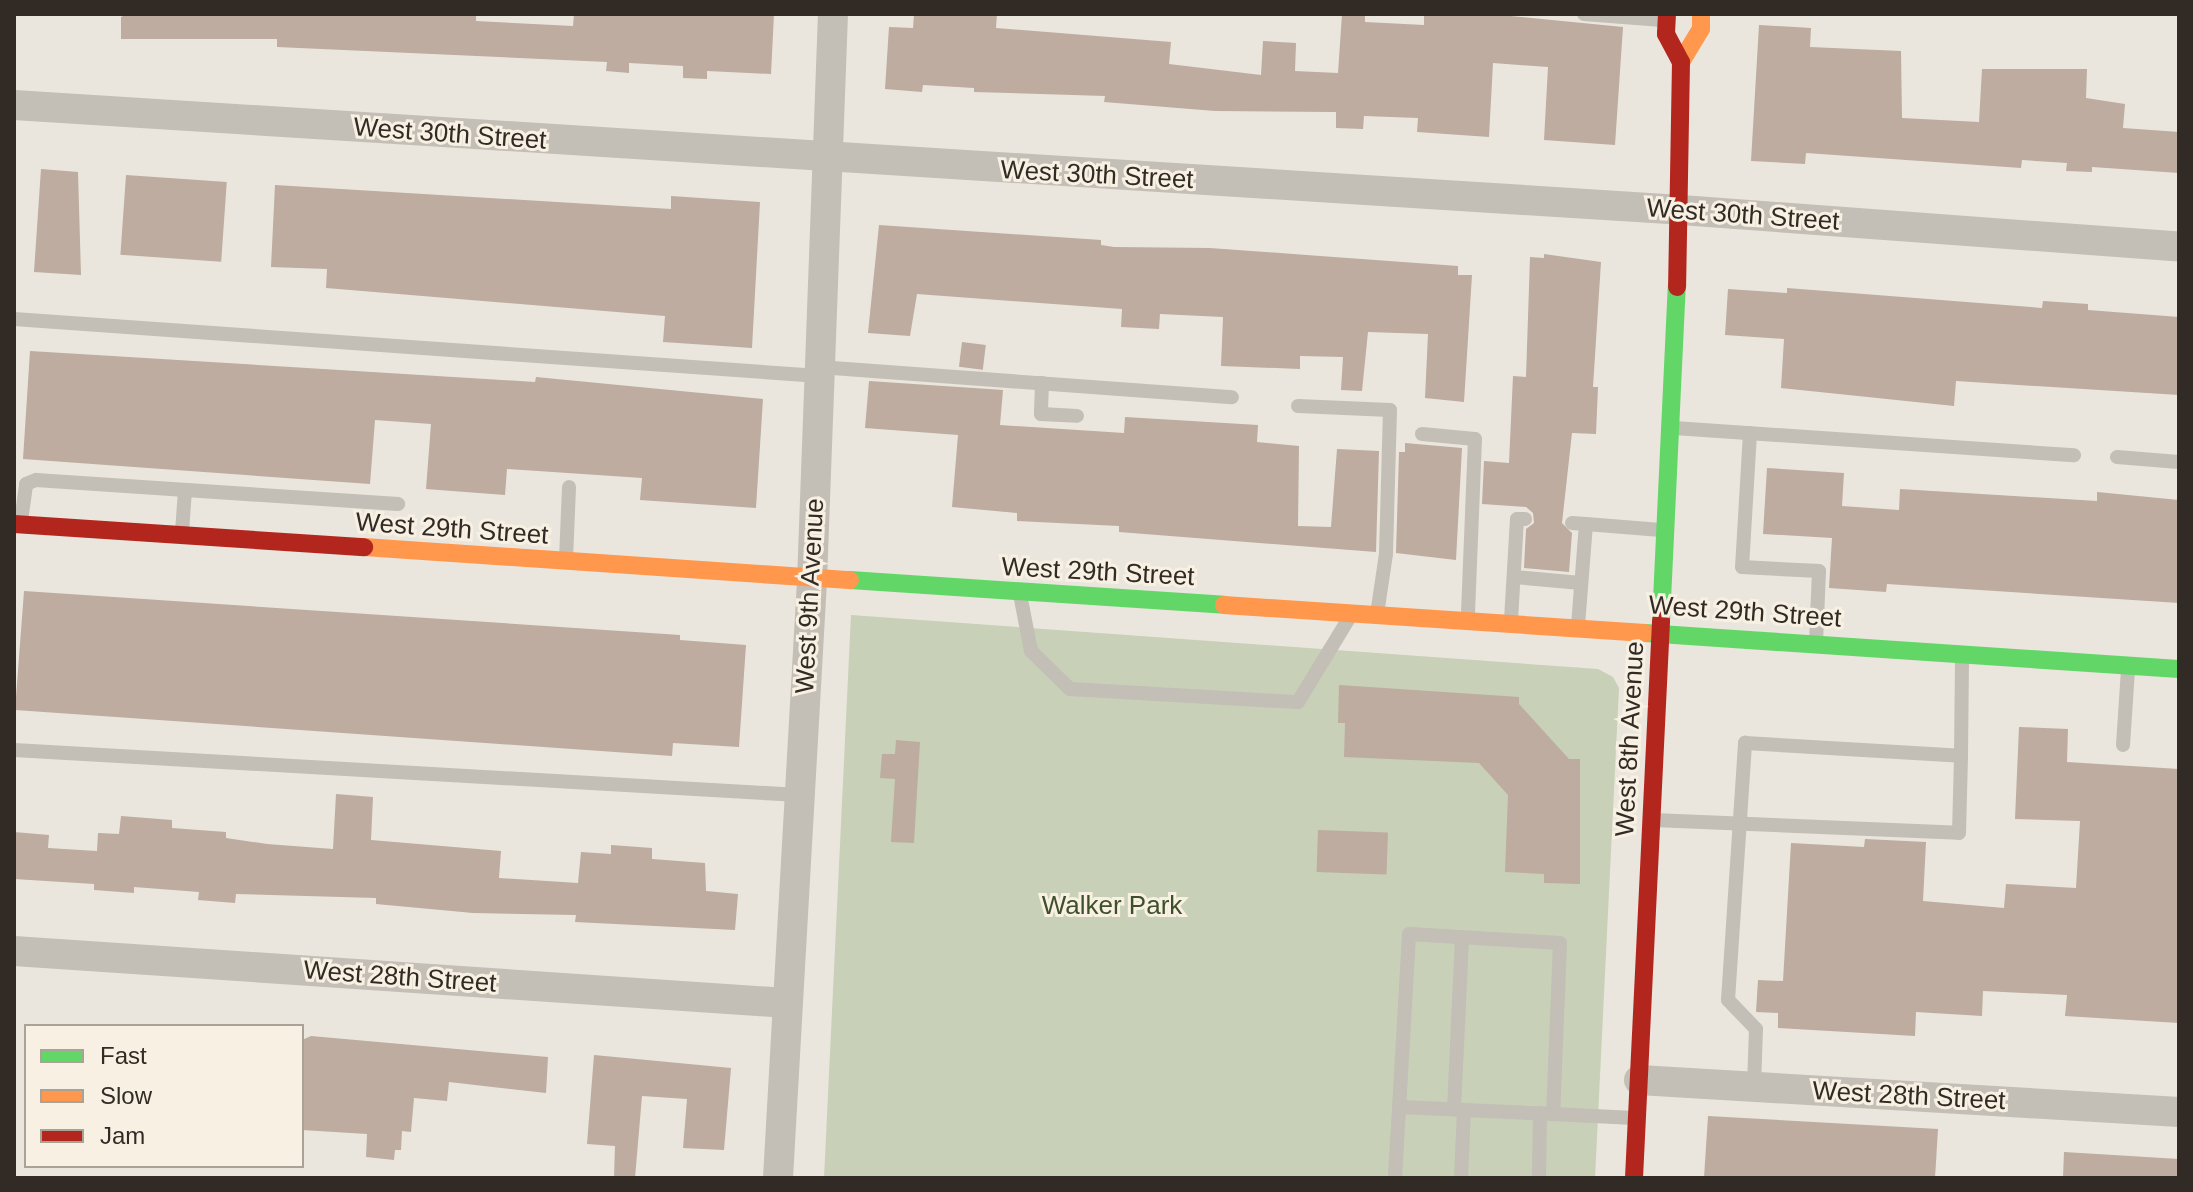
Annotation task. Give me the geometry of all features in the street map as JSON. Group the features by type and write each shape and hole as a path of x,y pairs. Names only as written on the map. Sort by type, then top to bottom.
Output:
{"street":[{"name":"West 9th Avenue","path":"778,1178 812,581 833,14"},
{"path":"1681,62 1701,29 1701,14"},
{"name":"West 8th Avenue","path":"1634,1178 1674,428 1681,210 1681,62 1666,34 1666,17"},
{"name":"West 30th Street","path":"14,105 826,159 1681,210 2179,247"},
{"name":"West 29th Street","path":"17,525 812,581 1662,632 2179,669"},
{"name":"West 28th Street","path":"14,951 787,1003"},
{"name":"West 28th Street","path":"1639,1080 2179,1112"}],"lane":[{"path":"1584,14 1666,17"},
{"path":"14,319 1232,397"},
{"path":"1042,383 1041,414 1077,416"},
{"path":"1298,406 1390,410 1386,554 1377,614"},
{"path":"1674,428 2074,455"},
{"path":"1750,433 1742,567 1819,571 1816,643"},
{"path":"1422,434 1475,439 1467,621"},
{"path":"2117,457 2179,462"},
{"path":"17,525 26,484 36,480 398,504"},
{"path":"566,564 569,487"},
{"path":"182,536 185,490"},
{"path":"1510,624 1520,543 1517,519 1525,519"},
{"path":"1578,628 1581,583 1579,524 1668,531"},
{"path":"1514,577 1581,583"},
{"path":"1020,593 1031,651 1070,689 1086,690 1298,702 1352,613"},
{"path":"1652,820 1959,833 1962,653"},
{"path":"2123,745 2128,665"},
{"path":"1754,1086 1756,1029 1728,1000 1745,743 1961,756"},
{"path":"14,750 799,795"},
{"path":"1395,1178 1409,934 1560,943 1539,1178"},
{"path":"1461,1178 1462,937"},
{"path":"1399,1107 1637,1118"}],"green space":[{"name":"Walker Park","path":"851,615 1598,669 1613,677 1619,688 1595,1178 824,1178"}],"building":[{"path":"127,14 476,14 476,21 573,26 574,14 774,14 771,74 707,71 707,79 683,78 683,66 629,63 629,73 606,71 607,62 277,47 277,39 121,39 121,17"},
{"path":"914,14 997,14 996,28 1171,42 1169,64 1261,75 1263,41 1296,43 1295,71 1338,73 1342,14 1365,14 1365,22 1424,25 1424,14 1490,14 1623,27 1615,145 1544,140 1548,67 1493,63 1489,137 1417,132 1418,118 1364,116 1363,129 1336,128 1336,112 1215,111 1104,102 1105,96 974,92 974,88 923,85 922,92 885,89 889,27 913,28"},
{"path":"1759,25 1811,28 1810,47 1901,51 1902,118 1979,122 1982,69 2087,69 2086,98 2125,104 2123,128 2179,132 2179,173 2092,167 2092,172 2066,171 2067,163 2022,160 2021,168 1806,153 1805,164 1751,161"},
{"path":"41,169 78,172 81,275 34,272"},
{"path":"126,175 227,182 221,262 120,255"},
{"path":"275,185 671,209 671,196 760,202 752,348 663,342 665,316 326,288 327,269 271,267"},
{"path":"879,225 1101,240 1101,245 1114,247 1210,248 1458,266 1458,275 1472,275 1464,402 1425,398 1428,334 1368,332 1362,391 1341,390 1343,357 1300,356 1300,369 1221,366 1223,317 1160,314 1159,329 1121,327 1122,309 917,294 910,336 868,333"},
{"path":"1544,254 1601,262 1593,387 1598,387 1596,434 1572,433 1562,523 1572,533 1569,572 1524,568 1526,529 1534,523 1533,513 1526,507 1482,504 1484,461 1509,463 1513,376 1526,377 1530,257 1544,258"},
{"path":"1787,288 2042,308 2043,301 2088,304 2088,310 2179,317 2179,395 1956,381 1954,406 1781,388 1784,339 1725,335 1728,289 1787,293"},
{"path":"962,342 986,345 983,370 959,367"},
{"path":"30,351 535,382 536,377 763,399 756,508 640,500 642,478 507,469 505,495 426,489 431,424 375,420 370,484 23,459"},
{"path":"869,381 1003,390 1000,425 1124,433 1125,417 1258,425 1257,442 1299,446 1298,526 1331,527 1337,449 1379,451 1376,552 1119,532 1119,526 1017,521 1017,513 952,507 958,435 865,428"},
{"path":"1405,443 1462,448 1456,560 1396,553 1399,452 1405,452"},
{"path":"1767,468 1844,473 1842,506 1899,510 1900,489 2097,501 2097,492 2179,500 2179,603 1887,584 1886,592 1829,588 1832,538 1763,534"},
{"path":"24,591 680,635 680,640 746,645 739,747 673,743 672,756 15,710"},
{"path":"1339,685 1519,697 1519,704 1569,759 1580,759 1580,884 1544,883 1544,874 1505,872 1508,795 1479,763 1344,757 1345,723 1338,723"},
{"path":"2019,727 2068,729 2067,762 2179,769 2179,1023 2065,1016 2067,995 1983,991 1982,1016 1916,1012 1915,1036 1778,1028 1778,1013 1756,1012 1758,980 1783,981 1791,843 1864,847 1865,839 1926,842 1923,901 2004,908 2006,884 2076,888 2080,821 2015,819"},
{"path":"896,740 920,742 914,843 891,842 895,779 880,778 882,754 895,754"},
{"path":"336,794 373,797 371,840 501,851 499,878 578,883 581,852 611,854 611,845 652,848 652,859 705,863 706,891 738,894 735,930 575,922 576,915 473,913 376,904 376,898 236,894 235,903 198,900 199,892 134,887 134,893 94,890 94,884 14,879 14,832 49,835 48,848 97,851 98,833 119,834 121,816 172,820 172,828 226,832 226,838 333,849"},
{"path":"1318,830 1388,832 1386,874 1317,872"},
{"path":"311,1036 548,1057 546,1093 449,1082 447,1101 414,1098 411,1132 402,1131 401,1150 395,1150 394,1160 366,1157 367,1134 304,1130 304,1039"},
{"path":"594,1055 731,1068 724,1150 683,1148 687,1099 642,1096 635,1178 614,1178 615,1146 587,1144"},
{"path":"1708,1116 1938,1129 1935,1178 1704,1178"},
{"path":"2064,1152 2179,1159 2179,1178 2063,1178"}],"traffic: fast":[{"path":"1661,621 1677,287"},
{"path":"850,580 1224,605"},
{"path":"1645,633 2179,669"}],"traffic: slow":[{"path":"1681,62 1701,29 1701,14"},
{"path":"364,547 850,580"},
{"path":"1224,605 1645,633"}],"traffic: jam":[{"path":"1667,14 1666,34 1681,62 1677,287"},
{"path":"14,524 364,547"},
{"path":"1634,1178 1661,621"}]}
